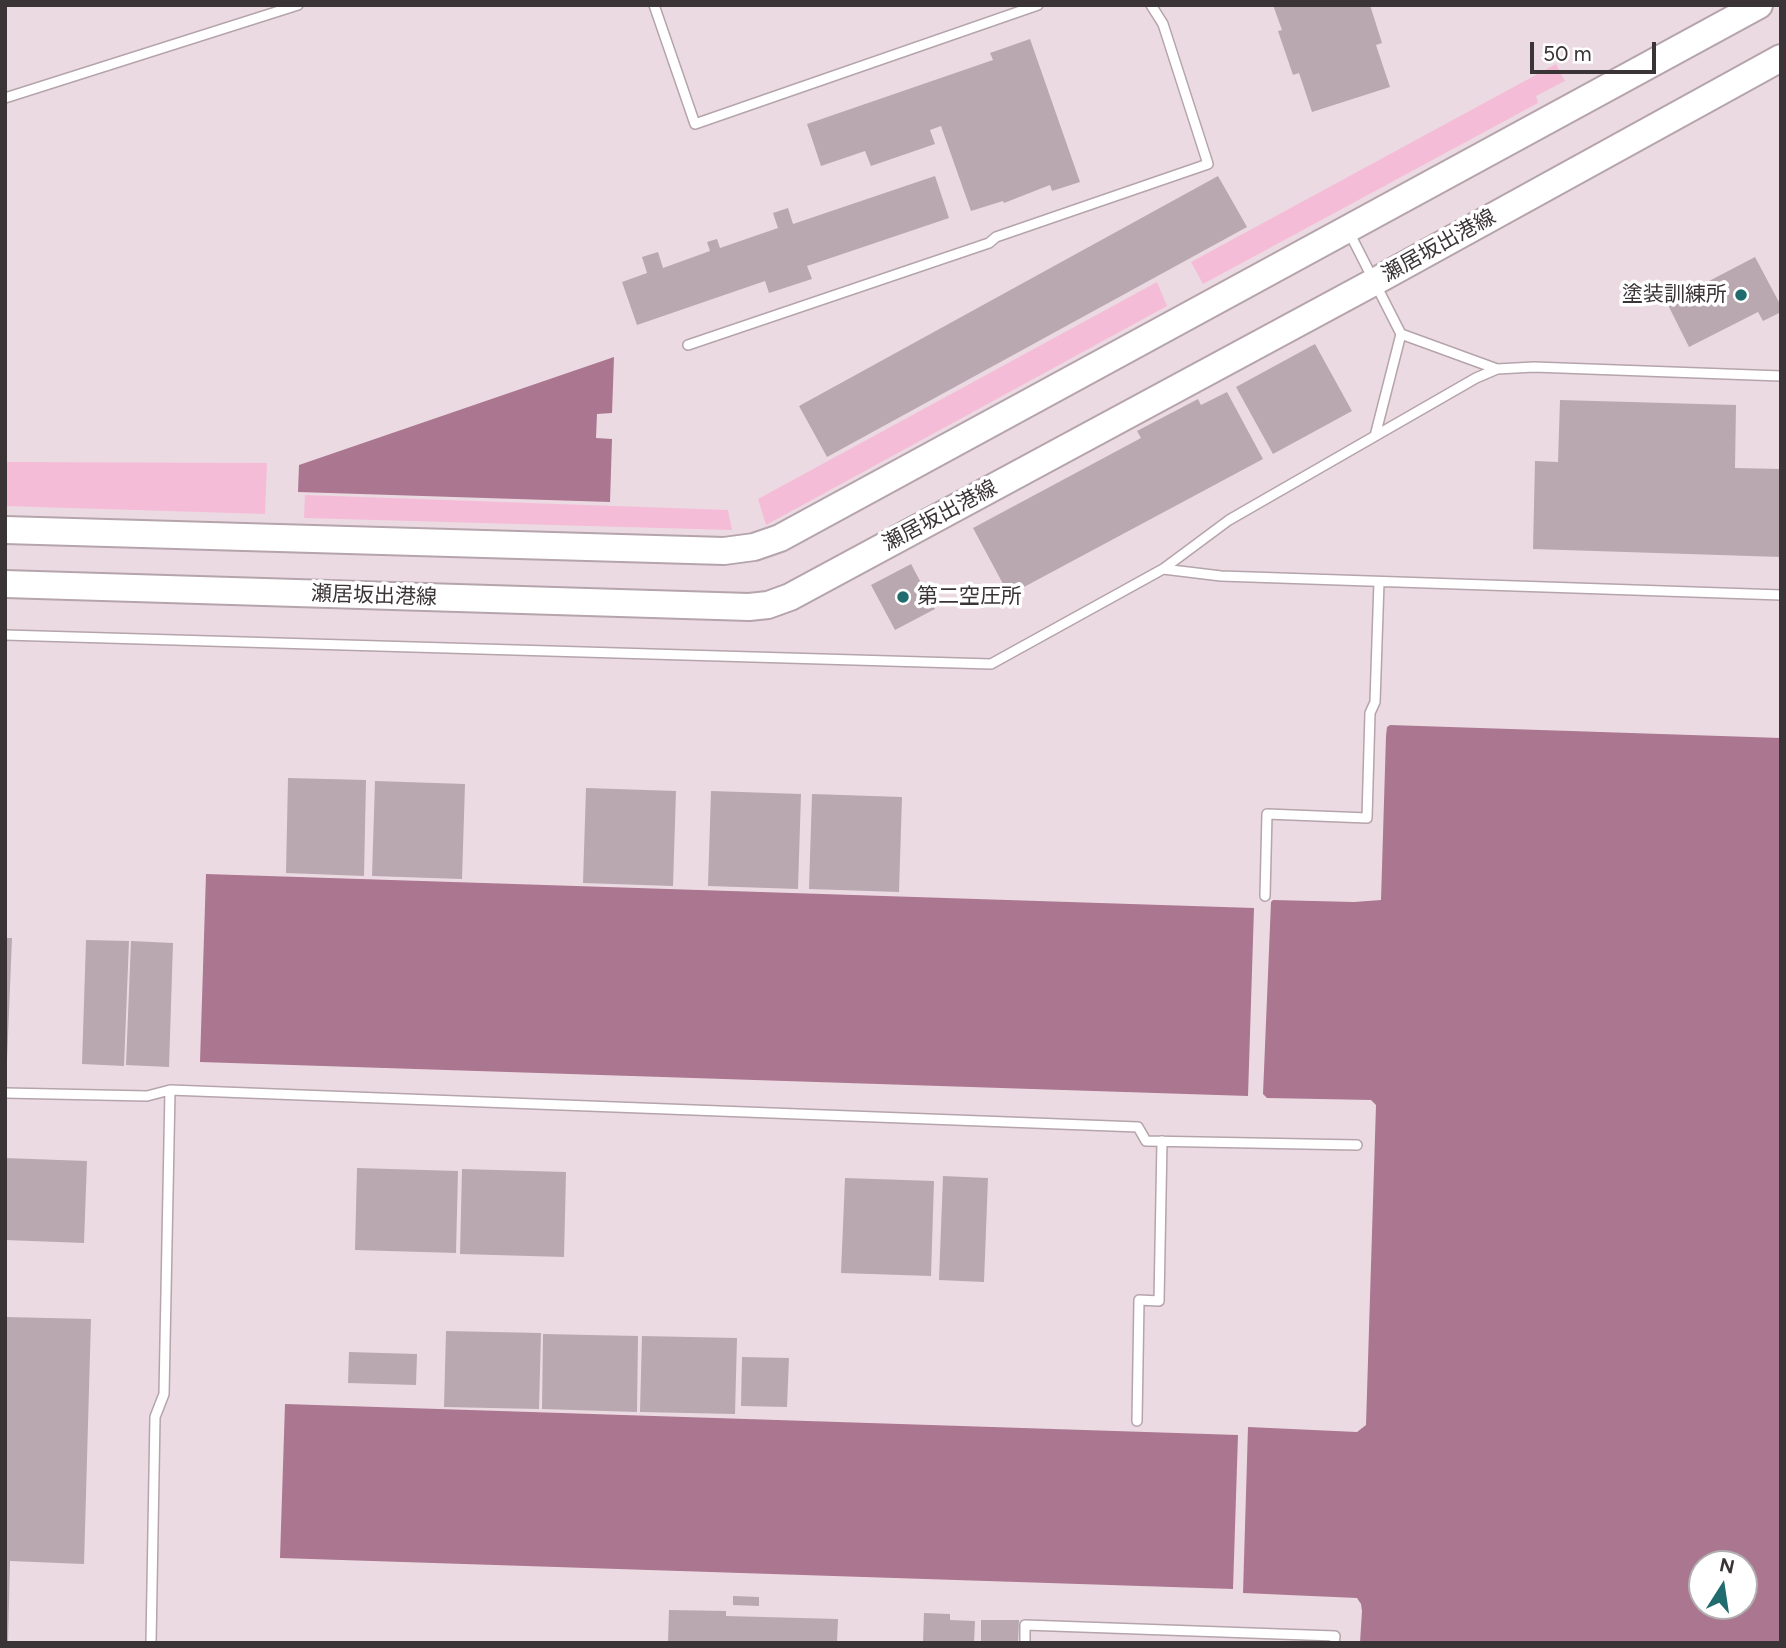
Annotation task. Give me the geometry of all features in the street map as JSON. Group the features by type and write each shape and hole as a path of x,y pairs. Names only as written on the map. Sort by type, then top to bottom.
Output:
{"main road":[{"path":"5,530 724,551 754,547 780,538 1759,5"},
{"name":"瀬居坂出港線","path":"5,584 735,607 768,605 802,591 1374,282 1781,58"}],"lane":[{"path":"5,98 298,5"},
{"path":"654,5 695,124 1038,5"},
{"path":"688,345 989,243 996,237 1208,164 1163,24 1151,5"},
{"path":"1348,229 1401,334 1375,436"},
{"path":"1401,334 1497,369"},
{"path":"5,635 991,664 1163,569 1229,520 1476,378 1497,369 1534,367 1781,376"},
{"path":"1163,569 1221,576 1781,595"},
{"path":"1265,896 1267,814 1367,818 1370,713 1375,702 1379,582"},
{"path":"5,1093 147,1096 170,1090 1138,1127 1146,1141 1357,1144"},
{"path":"151,1643 155,1417 164,1394 170,1090"},
{"path":"1137,1421 1139,1300 1159,1301 1162,1141"},
{"path":"1025,1643 1025,1625 1239,1638 1335,1636 1334,1643"}],"shaded area":[{"path":"1556,64 1565,81 1536,96 1538,103 1203,284 1191,262"},
{"path":"1157,282 1167,306 766,525 758,499"},
{"path":"614,357 612,413 597,414 596,438 612,439 610,502 298,492 299,465"},
{"path":"5,462 267,463 265,514 5,506"},
{"path":"305,495 728,510 732,530 304,518"},
{"path":"1390,725 1781,738 1781,1643 1360,1643 1362,1611 1357,1598 1243,1593 1248,1427 1357,1432 1366,1425 1376,1105 1371,1100 1267,1098 1263,1094 1271,902 1381,900 1387,727"},
{"path":"206,874 1254,908 1248,1096 200,1062"},
{"path":"285,1404 1238,1435 1233,1589 280,1558"}],"building":[{"path":"1273,5 1370,5 1382,43 1376,45 1390,87 1312,112 1299,73 1293,75 1278,31 1282,30"},
{"path":"1030,39 1080,182 1052,191 1050,185 1004,203 1003,201 971,211 941,126 930,130 935,144 871,166 865,151 821,166 807,124 993,60 990,53"},
{"path":"935,176 949,218 807,266 812,279 769,293 765,281 637,325 622,282 647,273 642,257 658,252 663,268 710,251 707,242 717,239 720,248 778,228 773,213 788,208 793,224"},
{"path":"1218,176 1247,227 827,457 799,406"},
{"name":"塗装訓練所","path":"1755,257 1781,306 1781,312 1763,321 1758,312 1689,347 1667,303"},
{"path":"1315,344 1352,411 1273,454 1236,387"},
{"path":"1227,392 1263,459 1009,595 973,528 1141,438 1137,431 1198,399 1201,405"},
{"path":"1560,400 1736,405 1735,468 1781,469 1781,557 1533,549 1535,461 1558,462"},
{"name":"第二空圧所","path":"911,564 935,609 895,630 871,585"},
{"path":"288,778 366,780 364,876 286,873"},
{"path":"375,781 465,784 462,879 372,876"},
{"path":"586,788 676,791 673,886 583,883"},
{"path":"711,791 801,794 798,889 708,886"},
{"path":"812,794 902,797 899,892 809,889"},
{"path":"5,938 12,938 7,1060 5,1060"},
{"path":"86,940 129,941 124,1066 82,1064"},
{"path":"131,941 173,943 169,1067 126,1065"},
{"path":"5,1158 87,1161 84,1243 5,1240"},
{"path":"357,1168 458,1171 456,1253 355,1250"},
{"path":"462,1169 566,1172 564,1257 460,1254"},
{"path":"943,1176 988,1178 984,1282 939,1280"},
{"path":"845,1178 934,1181 931,1276 841,1273"},
{"path":"5,1317 91,1319 84,1564 10,1561 8,1643 5,1643"},
{"path":"446,1331 541,1333 539,1409 444,1407"},
{"path":"543,1334 638,1336 637,1412 542,1409"},
{"path":"642,1336 737,1338 735,1414 640,1412"},
{"path":"349,1352 417,1354 416,1385 348,1383"},
{"path":"742,1357 789,1358 787,1407 741,1406"},
{"path":"733,1596 759,1597 759,1606 733,1605"},
{"path":"669,1610 726,1611 726,1616 838,1619 837,1643 668,1643"},
{"path":"924,1613 950,1614 950,1620 975,1621 974,1643 923,1643"},
{"path":"981,1620 1019,1620 1018,1643 981,1643"}],"place":[{"name":"塗装訓練所","path":"1741,295"},
{"name":"第二空圧所","path":"903,597"}]}
